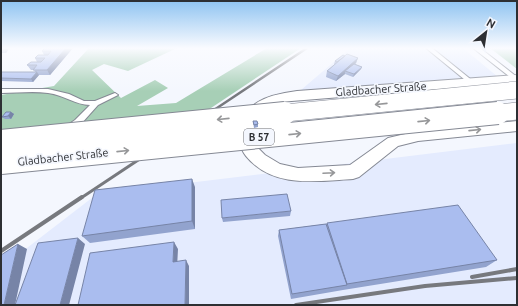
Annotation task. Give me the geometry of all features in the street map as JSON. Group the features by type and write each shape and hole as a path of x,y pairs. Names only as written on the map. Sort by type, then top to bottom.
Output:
{"main road":[{"name":"Gladbacher Straße","path":"1,141 517,83"},
{"name":"Gladbacher Straße","path":"1,163 517,111"}],"street":[{"name":"Gladbacher Straße","path":"517,83 472,83 297,95 276,98 264,104 252,114 245,126 243,134 251,151 259,159 276,170 298,175 354,172 392,142 418,136 517,126"}],"lane":[{"path":"447,62 472,83"},
{"path":"493,62 517,83"},
{"path":"1,91 48,91 67,95 83,103 96,103 116,95"},
{"path":"36,145 78,122 96,103"},
{"path":"1,163 22,152"}],"shaded area":[{"path":"333,62 480,62 498,77 301,90"},
{"path":"517,143 517,305 1,305 1,268 97,194"}],"green space":[{"path":"76,62 147,62 128,71 104,64 92,70 121,98 155,80 168,88 137,106 176,103 243,62 280,62 205,112 1,131 1,95 54,86"},
{"path":"508,62 517,62 517,69"}],"building":[{"path":"31,62 54,62 47,70 33,70 37,65 27,65"},
{"path":"337,62 353,62 338,76 327,71"},
{"path":"354,64 362,67 354,74 345,71"},
{"path":"1,72 37,72 31,79 1,78"},
{"path":"6,112 11,112 8,116 2,117"},
{"path":"253,121 257,121 258,124 254,125"},
{"path":"192,179 192,221 82,236 95,190"},
{"path":"287,194 291,211 222,218 221,200"},
{"path":"458,205 497,260 347,284 327,223"},
{"path":"326,224 347,285 292,294 279,230"},
{"path":"78,238 60,305 15,305 38,243"},
{"path":"174,242 173,262 186,260 185,305 78,305 90,253"},
{"path":"18,244 4,305 1,305 1,255"}],"railway":[{"path":"208,114 286,62"},
{"path":"81,198 209,113"},
{"path":"1,251 82,197"},
{"path":"472,277 517,269"},
{"path":"296,305 425,286 517,278"}]}
